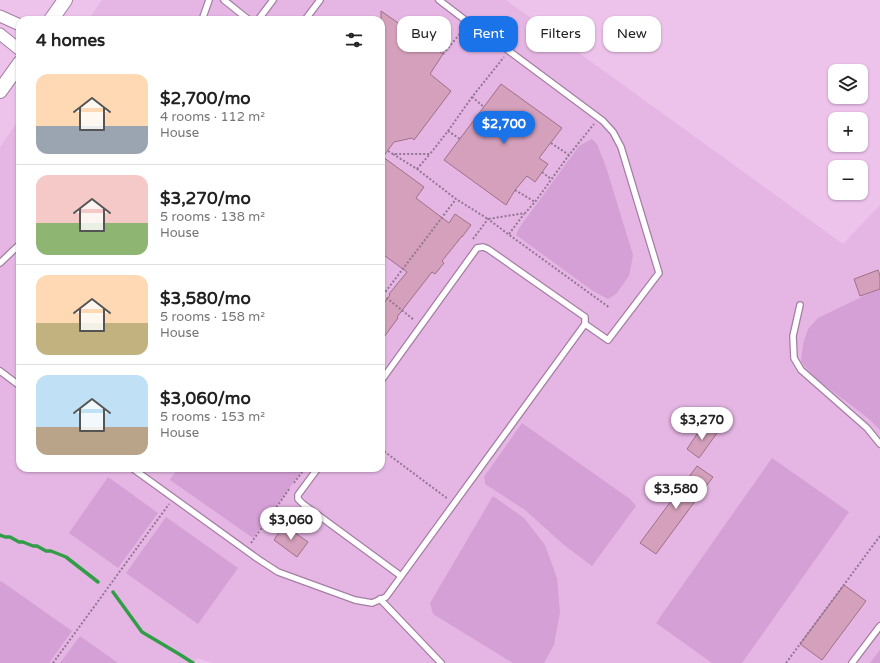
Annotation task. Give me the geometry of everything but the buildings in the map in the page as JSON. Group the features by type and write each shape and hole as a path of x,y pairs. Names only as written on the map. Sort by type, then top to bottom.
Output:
{"street":[{"path":"54,16 65,0"},
{"path":"0,16 16,23"},
{"path":"0,34 16,47"},
{"path":"0,91 16,69"}],"lane":[{"path":"203,16 209,0"},
{"path":"224,0 244,16"},
{"path":"261,16 273,0"},
{"path":"308,16 320,0"},
{"path":"439,0 460,16"},
{"path":"510,52 603,121 613,132 621,147 659,272 608,340 585,324"},
{"path":"138,472 245,550 278,572 355,600 372,603 386,596 401,576 585,324 585,317 488,249 483,247 477,248 385,375"},
{"path":"0,263 16,248"},
{"path":"800,305 794,336 794,358 801,370 867,428 880,444"},
{"path":"0,371 16,383"},
{"path":"315,472 298,495 298,498 303,504 401,576"},
{"path":"380,599 441,663"},
{"path":"852,663 880,626"}],"path":[{"path":"444,54 459,35"},
{"path":"417,168 430,154 472,97 508,52"},
{"path":"472,97 484,107"},
{"path":"508,234 535,202 569,155 599,118"},
{"path":"448,131 460,139"},
{"path":"551,143 569,155"},
{"path":"388,151 417,168 456,198 488,219 610,308"},
{"path":"393,154 430,154"},
{"path":"542,172 551,179"},
{"path":"515,190 535,202"},
{"path":"385,292 456,198"},
{"path":"488,219 525,213"},
{"path":"385,297 414,320"},
{"path":"385,452 454,503"},
{"path":"245,550 302,472"},
{"path":"53,663 174,498"},
{"path":"786,663 880,536"}],"shaded area":[{"path":"102,0 506,0 528,16 526,16 526,52 578,52 843,244 880,205 880,663 213,663 197,658 194,663 0,663 0,147 16,124 16,472 385,472 385,16 91,16"},
{"path":"592,139 597,144 606,167 633,255 629,276 616,294 608,299 593,291 516,235 519,228 579,146"},
{"path":"880,288 880,430 868,418 815,378 801,362 803,344 808,329 818,318"},
{"path":"522,423 630,499 636,506 592,566 564,545 525,510 485,484 484,477"},
{"path":"772,458 849,512 742,663 712,663 656,623"},
{"path":"176,472 301,472 253,538 170,480"},
{"path":"108,477 158,513 118,568 69,533"},
{"path":"493,496 524,518 545,545 557,578 560,612 554,645 544,663 513,663 433,614 430,603"},
{"path":"166,517 238,568 198,624 126,573"},
{"path":"1,581 72,631 49,663 0,663"},
{"path":"80,636 118,663 60,663"},
{"path":"880,650 880,663 870,663"}],"waterway":[{"path":"0,535 10,537 19,542 37,546 46,551 51,551 66,557 98,582"},
{"path":"113,592 142,632 193,663"}]}
